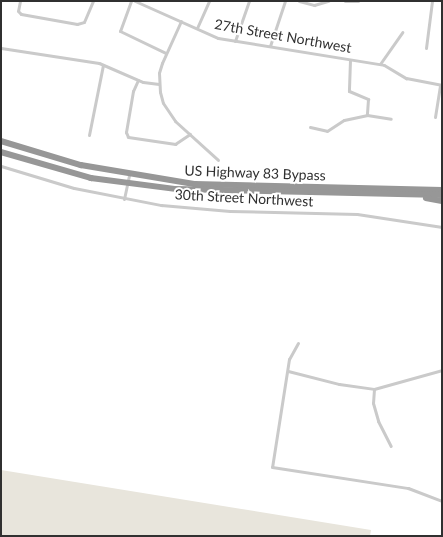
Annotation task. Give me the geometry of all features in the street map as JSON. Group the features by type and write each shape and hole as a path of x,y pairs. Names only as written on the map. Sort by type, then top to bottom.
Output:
{"highway":[{"name":"US Highway 83 Bypass","path":"1,141 57,158 129,175 220,186 442,189"},
{"name":"US Highway 83 Bypass","path":"1,152 71,173 128,184 210,192 442,195"},
{"path":"398,195 442,201"}],"street":[{"path":"20,1 18,10 21,14 77,24 84,22 93,1"},
{"path":"131,1 120,31 166,53"},
{"name":"27th Street Northwest","path":"135,1 218,38 380,64 389,66 406,78 441,85"},
{"path":"197,28 209,1"},
{"path":"235,41 249,1"},
{"path":"270,46 285,1"},
{"path":"299,1 314,5 328,1"},
{"path":"345,1 358,1"},
{"path":"426,48 432,1"},
{"path":"181,21 166,53 159,73 159,84 163,103 168,111 190,134 218,160"},
{"path":"380,64 402,32"},
{"path":"1,48 103,65 138,80 159,84"},
{"path":"350,60 350,91 368,99 367,115"},
{"path":"89,135 103,65"},
{"path":"138,80 133,91 127,136 175,144 190,134"},
{"path":"435,117 441,85"},
{"path":"310,127 327,132 344,120 367,115 391,119"},
{"name":"30th Street Northwest","path":"1,166 68,186 124,199 230,212 365,215 442,226"},
{"path":"124,199 129,175"},
{"path":"298,343 290,354 272,467 408,488 442,501"},
{"path":"288,371 339,384 374,389 442,370"},
{"path":"374,389 373,403 378,420 391,446"}],"shaded area":[{"path":"1,470 371,530 370,536 1,536"}]}
